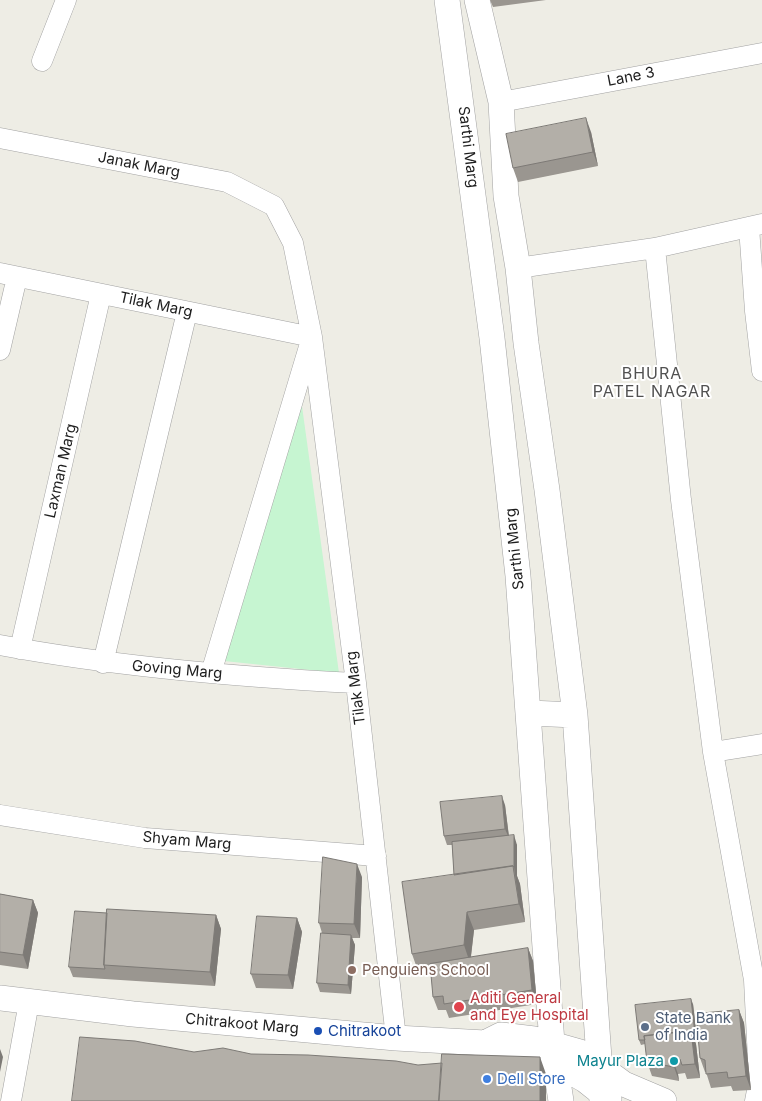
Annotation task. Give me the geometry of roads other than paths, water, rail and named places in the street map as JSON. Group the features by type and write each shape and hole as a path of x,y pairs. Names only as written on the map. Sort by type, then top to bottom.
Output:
{"street":[{"path":"42,61 66,0"},
{"name":"Sarthi Marg","path":"447,0 463,111 495,368 518,576 553,1053 561,1101"},
{"path":"477,0 501,102 506,196 518,268 526,343 548,490 575,715 599,1065 605,1099"},
{"name":"Lane 3","path":"501,102 762,52"},
{"path":"463,111 501,102"},
{"name":"Janak Marg","path":"0,138 227,182 274,206"},
{"name":"Tilak Marg","path":"274,206 293,243 312,337 356,683 396,1038"},
{"path":"518,268 655,248 756,225 762,371"},
{"path":"655,248 681,500 712,752 758,981 760,1080 755,1101"},
{"path":"0,350 8,275"},
{"name":"Tilak Marg","path":"8,275 312,337"},
{"name":"Laxman Marg","path":"20,649 101,294"},
{"path":"104,663 187,312"},
{"path":"211,672 312,337"},
{"name":"Goving Marg","path":"0,645 104,663 356,683"},
{"path":"529,713 575,715"},
{"path":"712,752 762,744"},
{"name":"Shyam Marg","path":"0,815 145,838 376,856"},
{"name":"Chitrakoot Marg","path":"0,998 133,1014 396,1038 485,1043 501,1035 553,1053 605,1099"},
{"path":"11,1101 29,1002"},
{"name":"Chitrakoot Marg","path":"553,1053 580,1052 624,1084 664,1101"}],"place":[{"name":"Penguiens School","path":"352,970"},
{"name":"Aditi General and Eye Hospital","path":"459,1007"},
{"name":"State Bank of India","path":"645,1027"},
{"name":"Chitrakoot","path":"318,1031"},
{"name":"Mayur Plaza","path":"674,1061"},
{"name":"Dell Store","path":"487,1079"}],"district":[{"name":"BHURA PATEL NAGAR","path":"652,383"}]}
